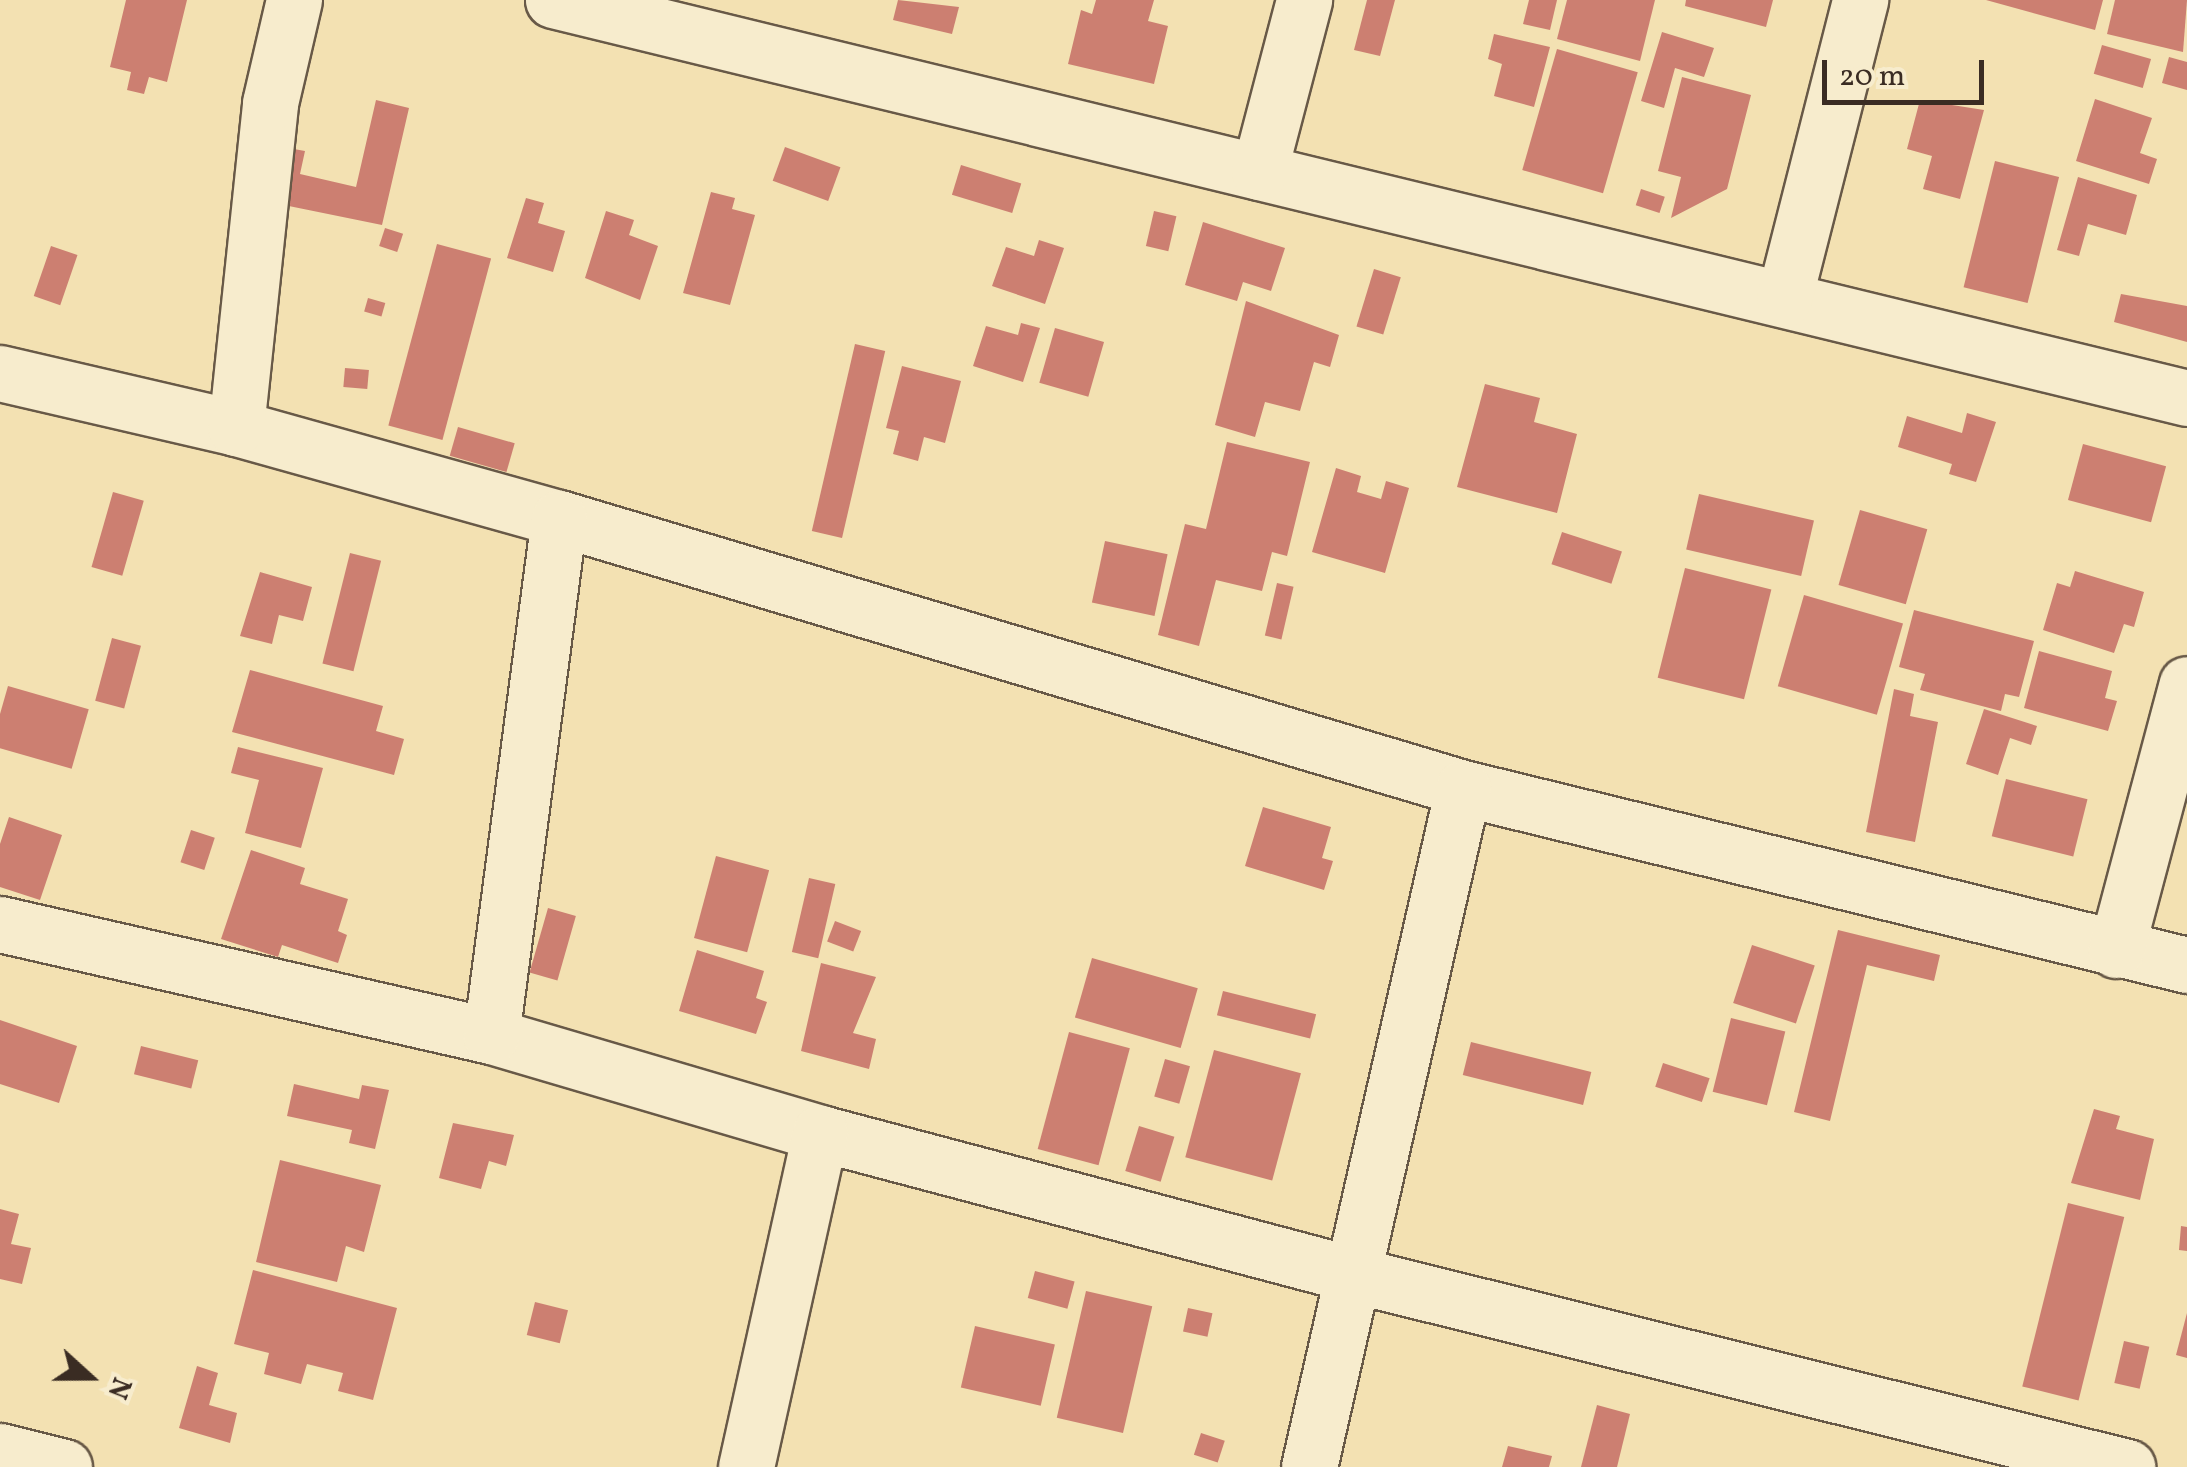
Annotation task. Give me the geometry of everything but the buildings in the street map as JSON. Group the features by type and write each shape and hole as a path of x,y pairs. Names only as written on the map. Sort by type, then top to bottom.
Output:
{"street":[{"path":"236,428 270,103 294,0"},
{"path":"553,0 2187,398"},
{"path":"1259,172 1304,0"},
{"path":"1784,300 1860,0"},
{"path":"0,373 236,428 558,518 1464,788 2116,950 2187,964"},
{"path":"492,1036 558,518"},
{"path":"2116,950 2187,684"},
{"path":"1309,1467 1464,788"},
{"path":"0,924 492,1036 820,1132 1355,1275 2127,1467"},
{"path":"746,1467 820,1132"},
{"path":"0,1451 64,1467"}]}
